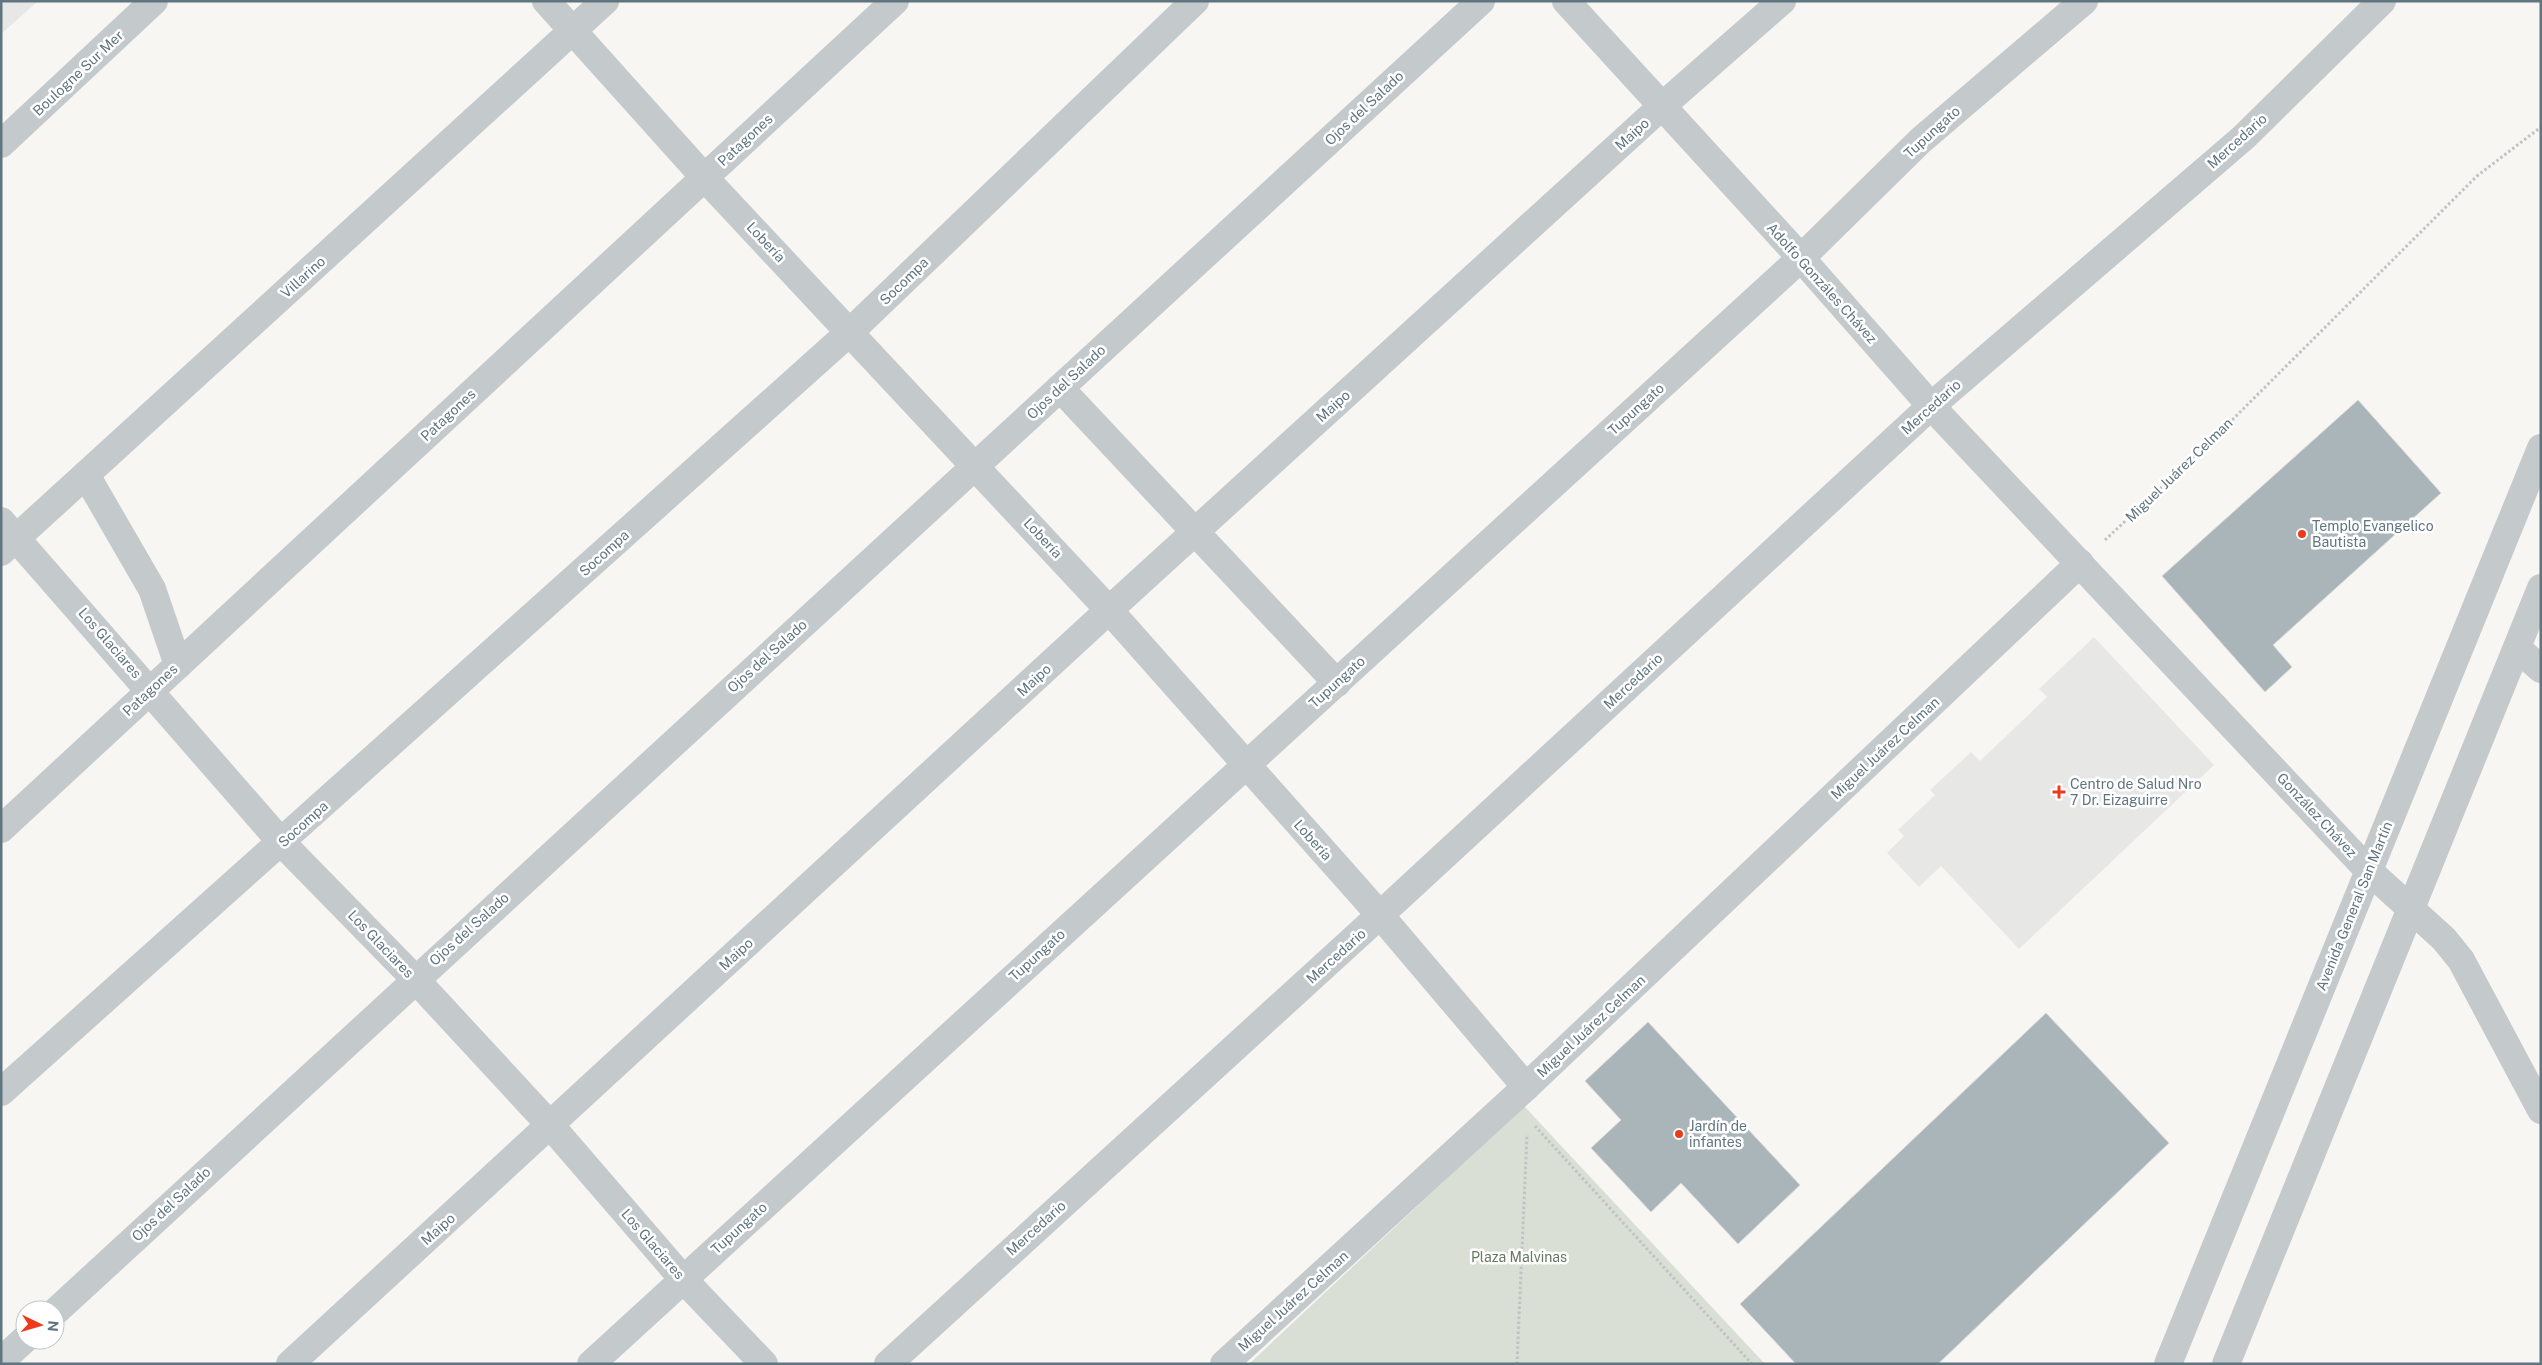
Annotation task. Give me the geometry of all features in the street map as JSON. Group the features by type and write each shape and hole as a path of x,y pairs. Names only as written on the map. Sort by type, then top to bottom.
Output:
{"street":[{"name":"Boulogne Sur Mer","path":"1,144 154,1"},
{"name":"Lobería","path":"546,1 704,177 851,331 1109,610 1380,916 1526,1087"},
{"name":"Villarino","path":"7,537 86,475 605,1"},
{"name":"Patagones","path":"1,829 895,1"},
{"name":"Socompa","path":"1,1092 282,843 851,331 1195,1"},
{"name":"Ojos del Salado","path":"65,1303 1481,1"},
{"name":"Adolfo Gonzáles Chávez","path":"1566,1 1801,258 1931,406 2080,563"},
{"name":"Maipo","path":"290,1364 551,1126 1109,610 1661,107 1782,1"},
{"name":"Tupungato","path":"591,1364 1801,258 1920,141 2084,1"},
{"name":"Mercedario","path":"888,1364 1380,916 1931,406 2244,137 2382,1"},
{"path":"1060,388 1337,683"},
{"name":"Avenida General San Martín","path":"2168,1364 2368,870 2470,627 2541,448"},
{"path":"86,475 152,589 178,665"},
{"name":"Los Glaciares","path":"7,537 150,690 282,843 415,979 551,1126 683,1279 764,1364"},
{"name":"González Chávez","path":"2080,563 2368,870 2444,939 2461,960 2541,1110"},
{"name":"Miguel Juárez Celman","path":"1224,1364 1526,1087 2080,563"},
{"path":"2226,1364 2541,588"},
{"path":"2517,648 2541,669"},
{"path":"1,1361 15,1348"}],"path":[{"name":"Miguel Juárez Celman","path":"2080,563 2208,444 2477,176 2541,127"},
{"path":"1534,1126 1752,1364"},
{"path":"1517,1364 1527,1128"}],"shaded area":[{"path":"1,1 38,1 1,34"},
{"name":"Centro de Salud Nro 7 Dr. Eizaguirre","path":"2094,637 2214,765 2019,949 1941,866 1919,887 1887,853 1904,836 1898,830 1935,795 1930,790 1971,752 1980,761 2047,697 2039,689"}],"green space":[{"name":"Plaza Malvinas","path":"1524,1106 1765,1364 1249,1364"}],"building":[{"name":"Templo Evangelico Bautista","path":"2358,400 2441,493 2273,645 2292,667 2265,692 2162,576"},
{"path":"2046,1013 2169,1143 1938,1364 1796,1364 1740,1304"},
{"name":"Jardín de infantes","path":"1648,1022 1800,1185 1738,1244 1681,1183 1651,1212 1591,1148 1621,1120 1585,1081"}],"place":[{"name":"Templo Evangelico Bautista","path":"2302,534"},
{"name":"Centro de Salud Nro 7 Dr. Eizaguirre","path":"2059,792"},
{"name":"Jardín de infantes","path":"1679,1134"}]}
